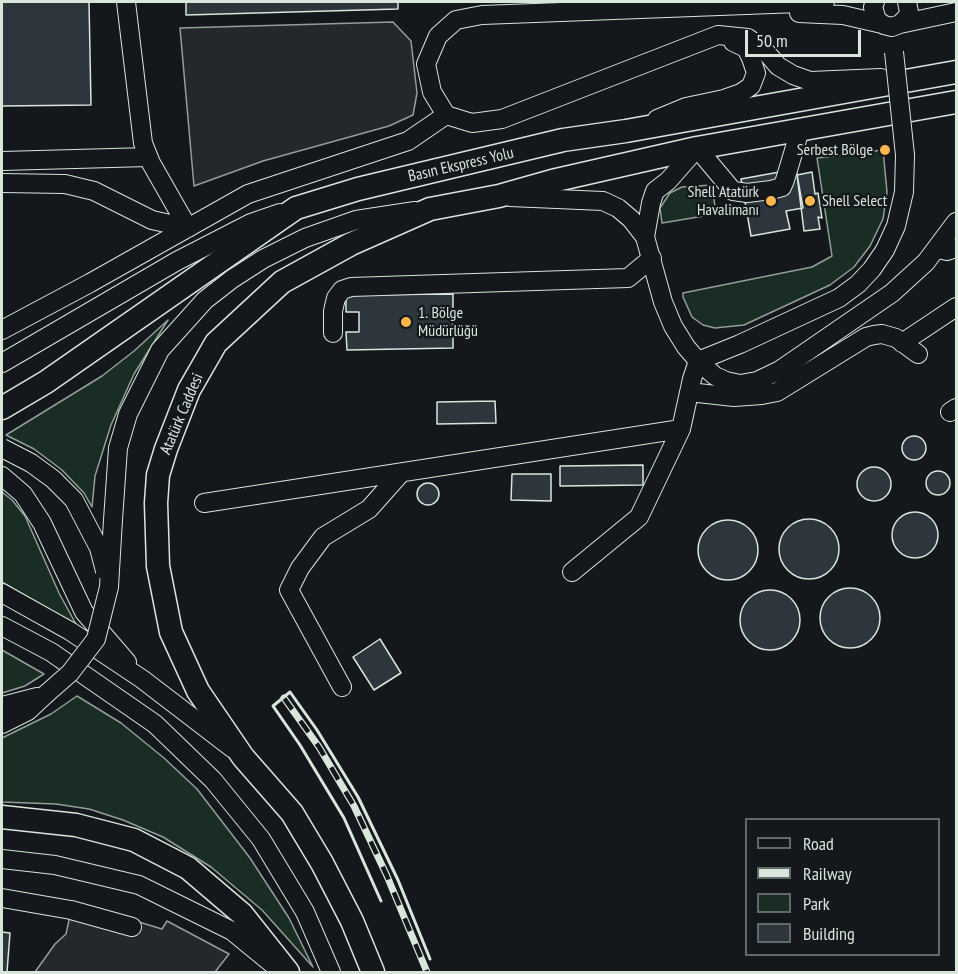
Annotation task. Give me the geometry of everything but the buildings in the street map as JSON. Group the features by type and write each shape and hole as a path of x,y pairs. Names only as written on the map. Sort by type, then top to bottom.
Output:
{"main road":[{"name":"Basın Ekspress Yolu","path":"296,208 358,189 563,140 626,131 957,72"},
{"path":"499,196 552,181 697,148 956,103"},
{"name":"Atatürk Caddesi","path":"373,972 347,911 322,863 292,813 243,757 198,691 171,632 158,566 158,475 189,390 216,343 282,282 351,244 430,209 499,196"},
{"path":"2,408 46,382 296,208"},
{"path":"2,817 76,825 134,840 188,868 242,914 288,972"}],"street":[{"path":"126,2 143,143 148,157 188,228"},
{"path":"825,2 482,15 456,20 438,36 426,64 432,92 446,115 471,123 502,119 718,35 748,38 786,71 810,81 928,77"},
{"path":"875,2 874,14 891,25"},
{"path":"891,25 909,12 907,2"},
{"path":"759,5 787,12 843,15 891,25 957,12"},
{"path":"698,361 839,298 858,285 872,269 896,226 904,192 905,154 891,25"},
{"path":"626,131 686,107 741,93 751,86 756,73 752,58 746,48 718,35"},
{"path":"2,330 248,194 408,141 446,115"},
{"path":"645,237 651,203 656,191 697,148 733,191 747,193 771,190 782,187 800,130"},
{"path":"2,161 148,157"},
{"path":"2,183 65,184 94,191 152,219 188,228"},
{"path":"499,196 603,201 618,208 631,219 645,237 663,302 673,326 698,361 715,376 740,384 757,381 772,374 892,293 947,248 957,222"},
{"name":"Basın Ekspress Yolu","path":"2,363 177,261 251,223 296,208"},
{"path":"2,724 28,711 70,674 96,639 110,587 118,448 128,414 160,350 205,300 232,279 264,259 305,238 356,220 430,209"},
{"path":"333,333 333,311 336,298 342,290 351,287 628,278 652,258"},
{"path":"902,343 957,307"},
{"path":"689,393 734,397 777,392 866,337 882,334 896,338 918,354"},
{"path":"572,572 639,517 681,429 698,361"},
{"path":"204,503 681,429"},
{"path":"2,448 53,479 74,501 99,548 110,587"},
{"path":"342,687 289,590 300,568 323,537 369,509 401,473"},
{"path":"2,476 23,494 42,523 84,612 142,679"},
{"path":"2,592 70,631 142,679 243,757"},
{"path":"2,626 51,652 156,724 213,780 261,839 305,912 331,972"},
{"path":"2,706 45,695"},
{"path":"2,859 55,865 139,885 232,931 283,972"},
{"path":"2,898 71,910 132,927"}],"green space":[{"path":"883,150 887,192 883,219 870,246 854,267 830,285 744,325 715,328 703,325 692,317 683,293 812,267 832,256 817,158"},
{"path":"712,185 716,214 662,223 660,208 670,193 682,187"},
{"path":"168,320 134,374 111,425 95,476 92,507 84,493 62,470 34,449 6,435 102,376"},
{"path":"2,492 25,516 59,593 77,626 2,582"},
{"path":"2,650 44,674 25,686 2,693"},
{"path":"77,696 121,723 197,789 250,858 289,918 313,967 262,910 211,867 163,837 89,809 56,804 2,802 2,738 51,714"}],"shaded area":[{"path":"393,22 411,41 417,93 413,115 389,126 263,161 194,186 180,28"},
{"path":"73,902 162,929 167,921 229,954 215,972 35,972 55,944 66,934"}],"railway":[{"path":"284,698 319,747 354,806 387,876 427,972"}],"wall":[{"path":"381,901 344,818 300,745 273,706 290,692 317,730 358,797 398,880 430,959"}],"place":[{"name":"Serbest Bölge","path":"885,150"},
{"name":"Shell Atatürk Havalimanı","path":"771,201"},
{"name":"Shell Select","path":"810,201"},
{"name":"1. Bölge Müdürlüğü","path":"406,322"}]}
